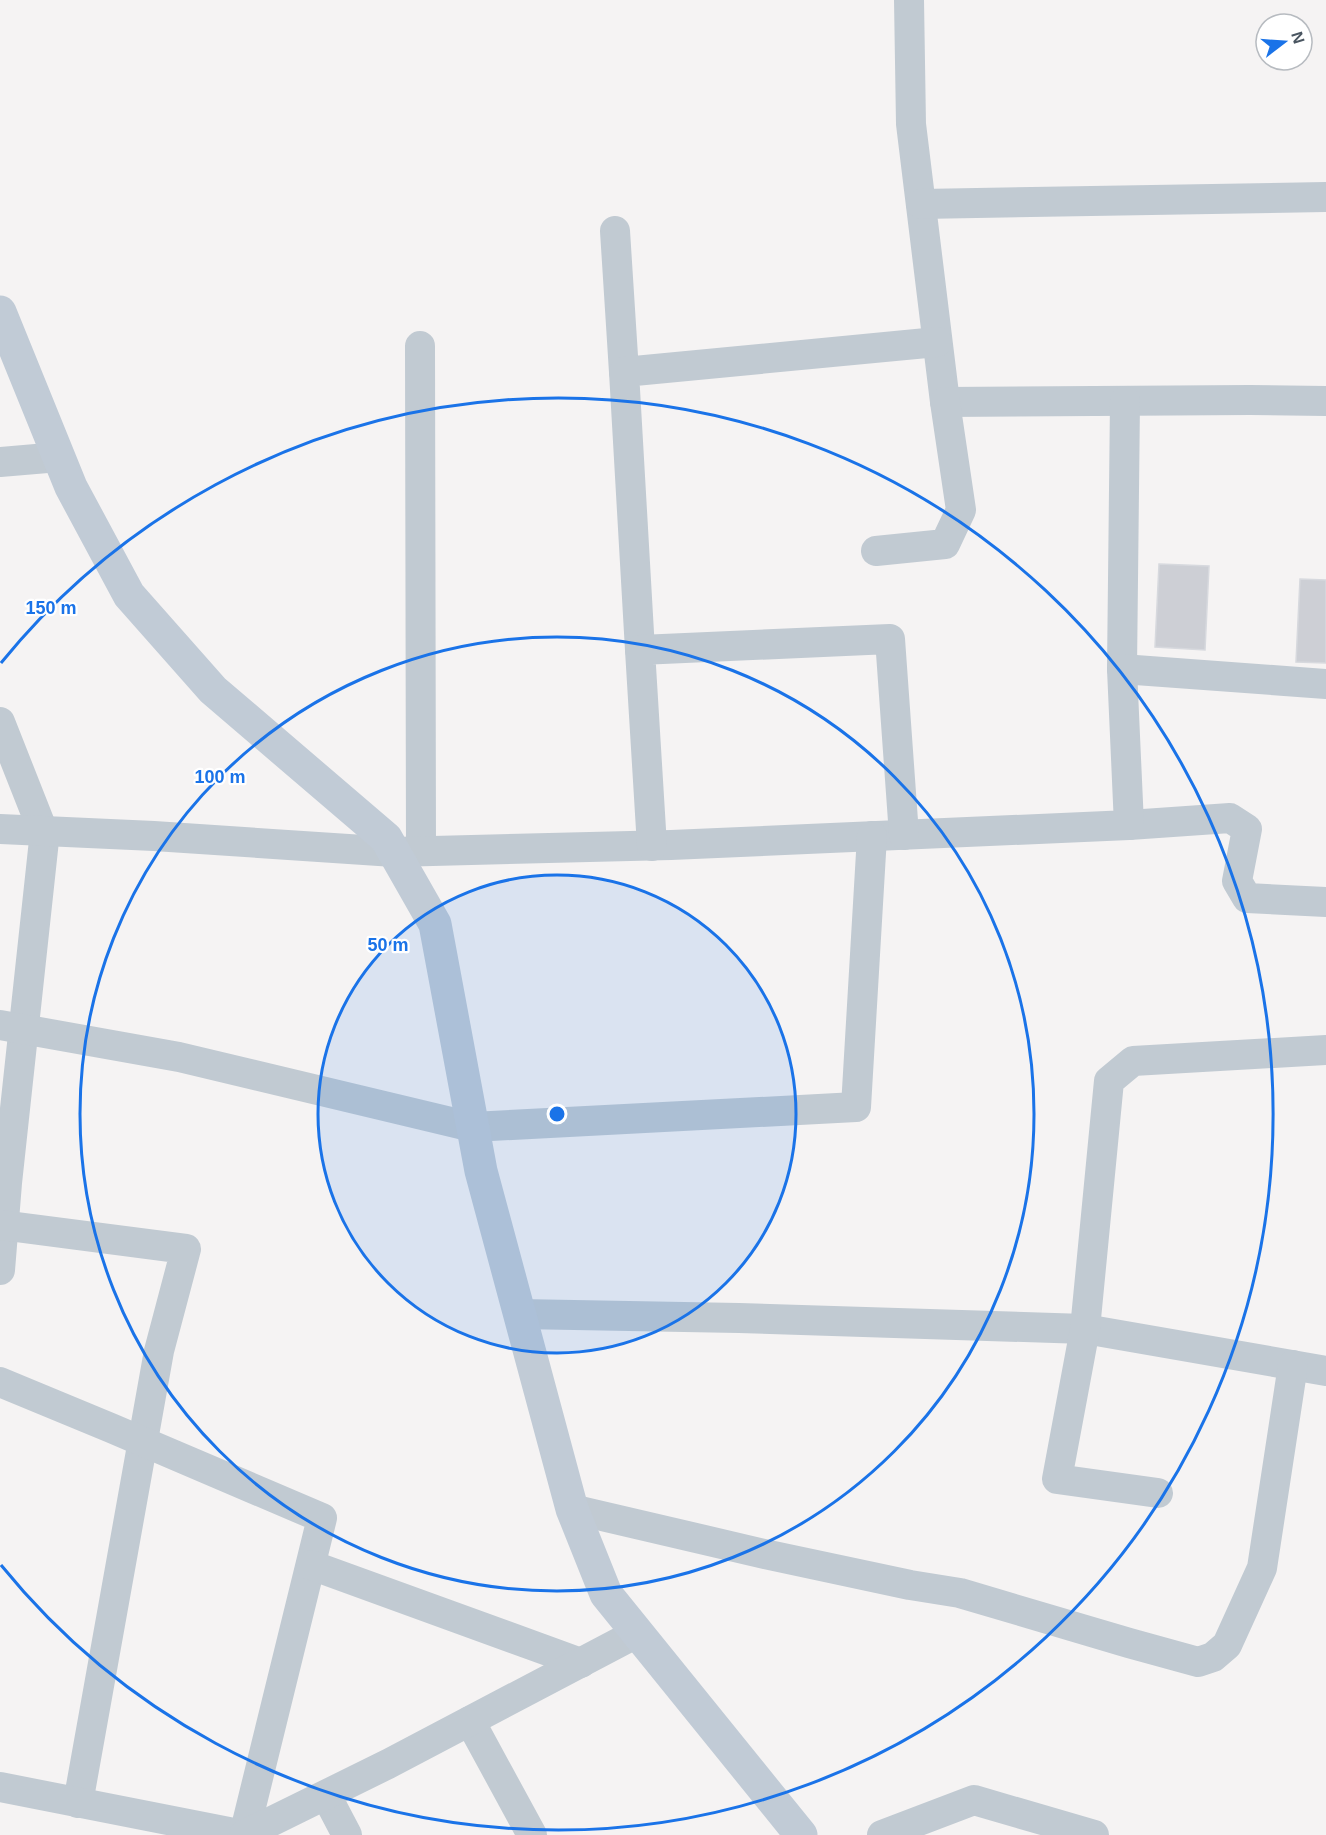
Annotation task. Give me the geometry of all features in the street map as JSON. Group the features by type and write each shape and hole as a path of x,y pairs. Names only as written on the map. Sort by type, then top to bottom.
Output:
{"street":[{"path":"876,551 945,544 961,510 937,342 911,124 909,0"},
{"path":"921,204 1326,196"},
{"path":"615,231 652,846"},
{"path":"0,312 71,487 129,595 213,690 386,838 408,851"},
{"path":"624,372 937,342"},
{"path":"420,346 408,851 435,924 481,1171 572,1509 606,1594 801,1835"},
{"path":"945,402 1326,400"},
{"path":"1125,401 1122,669 1129,825"},
{"path":"0,462 59,457"},
{"path":"640,650 890,639 904,835"},
{"path":"1122,669 1326,684"},
{"path":"0,722 45,831 12,1027 0,1270"},
{"path":"0,829 408,851 652,846 1129,825 1230,818 1247,829 1237,881 1247,898 1326,902"},
{"path":"12,1027 179,1057 472,1127 856,1107 872,836"},
{"path":"1158,1493 1057,1479 1085,1329 1109,1081 1133,1061 1326,1050"},
{"path":"2,1225 186,1249 159,1352 78,1803"},
{"path":"519,1314 739,1318 1085,1329 1326,1371"},
{"path":"572,1509 772,1556 910,1585 960,1593 1198,1662 1213,1657 1227,1645 1262,1568 1293,1365"},
{"path":"0,1382 322,1518 244,1835"},
{"path":"311,1565 581,1663"},
{"path":"0,1787 244,1835 470,1721 637,1633"},
{"path":"470,1721 532,1835"},
{"path":"326,1795 347,1835"},
{"path":"882,1835 974,1800 1094,1835"}],"building":[{"path":"1159,564 1209,566 1205,650 1155,647"},
{"path":"1300,579 1326,580 1326,663 1296,662"}]}
